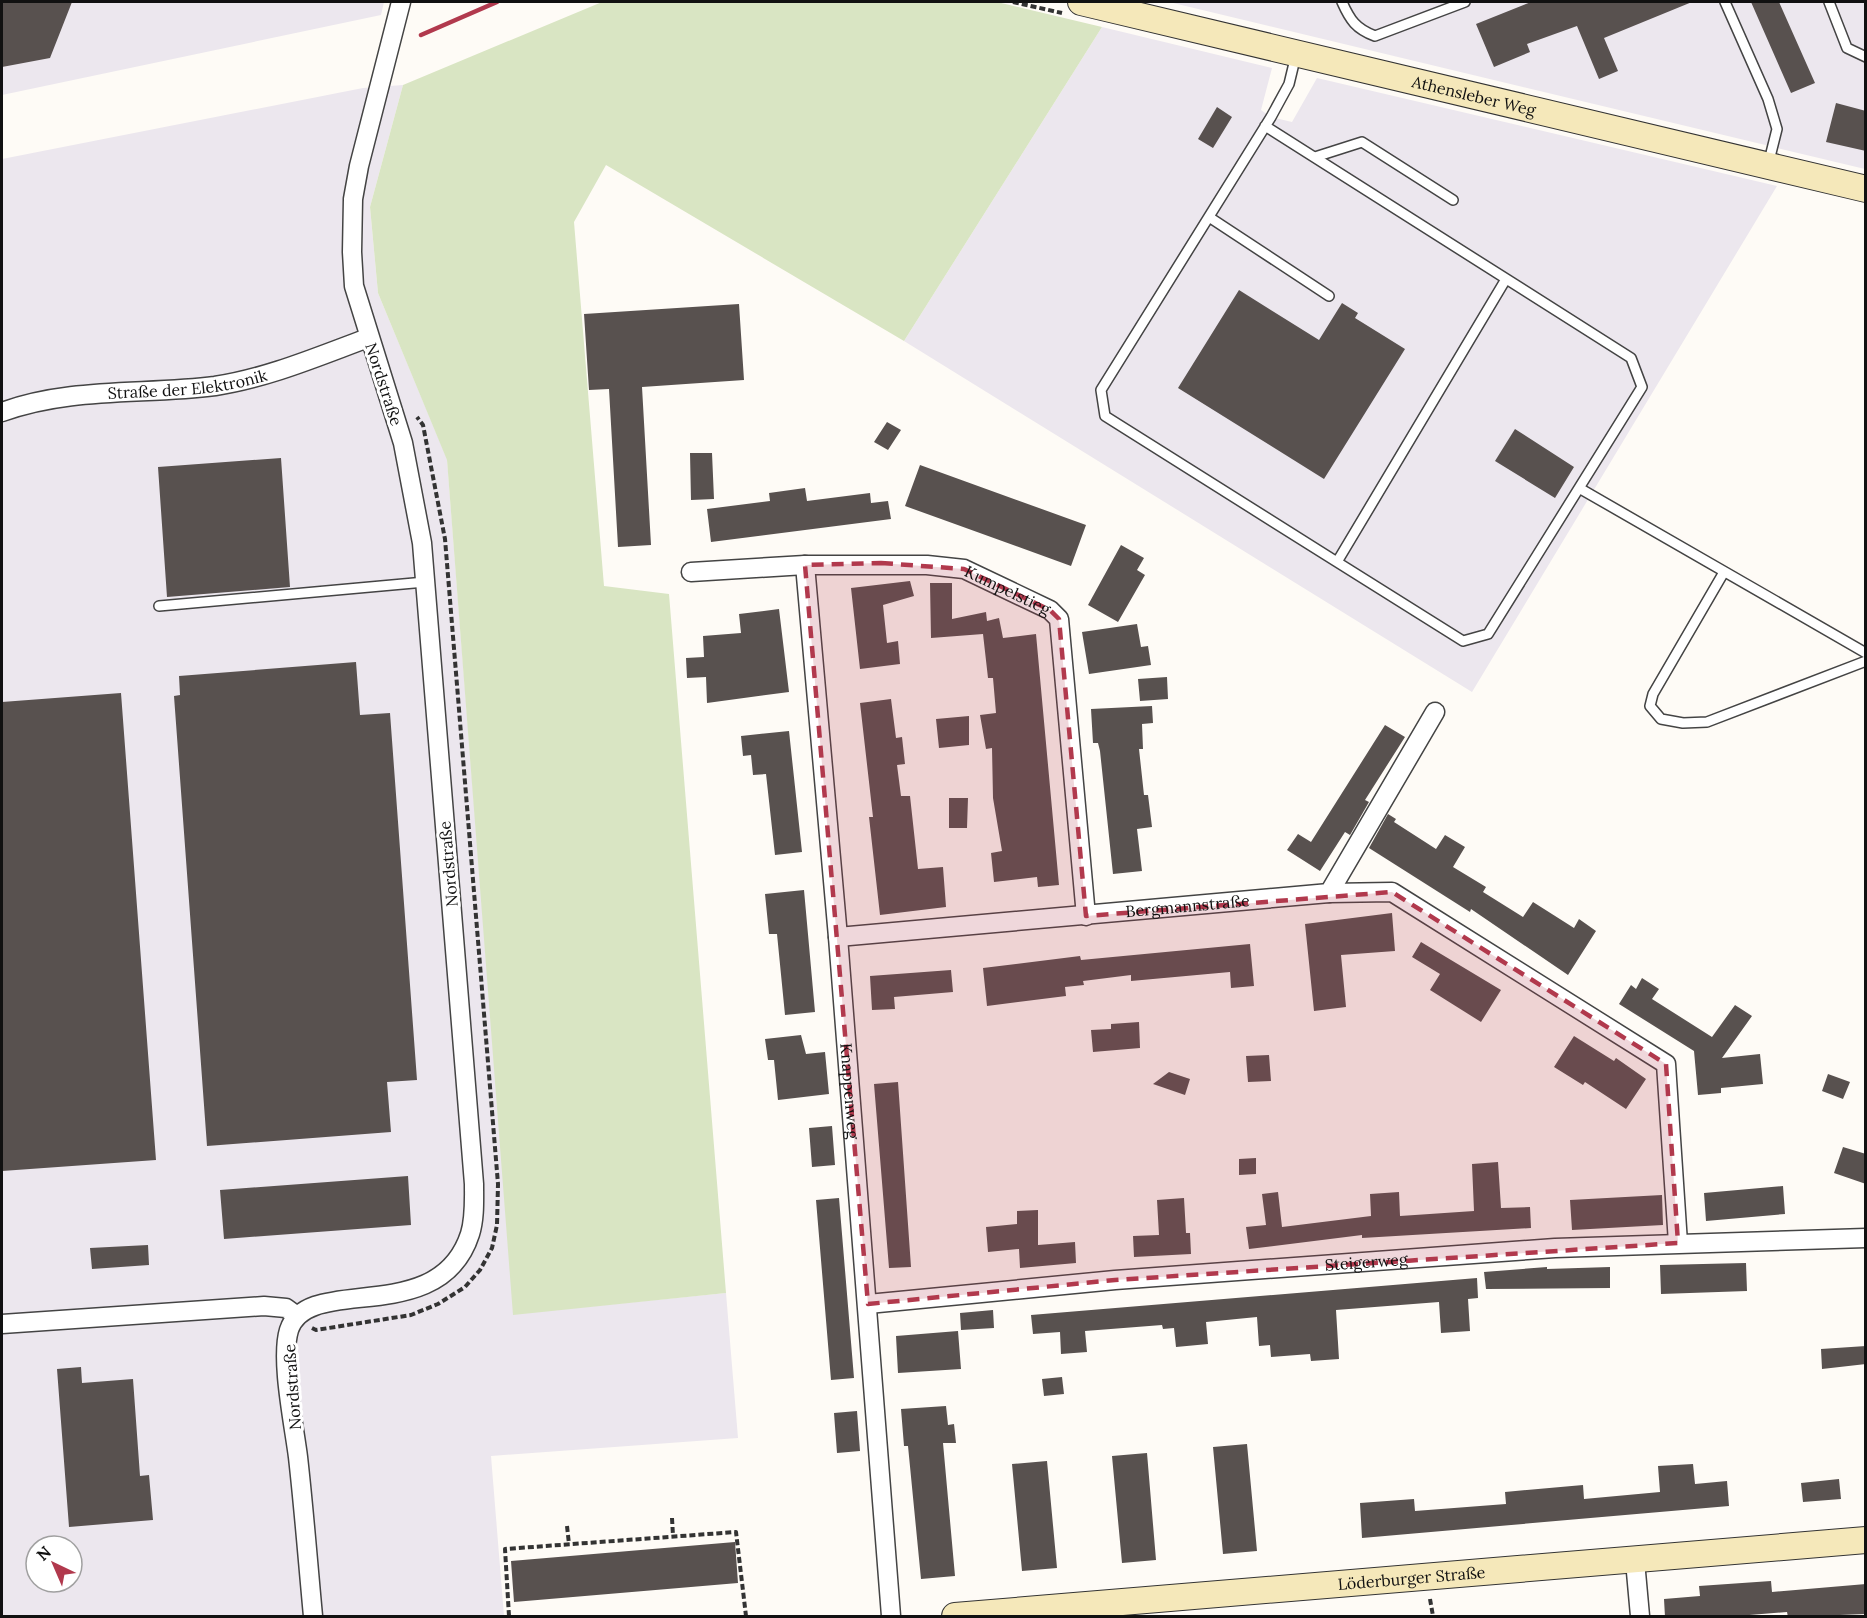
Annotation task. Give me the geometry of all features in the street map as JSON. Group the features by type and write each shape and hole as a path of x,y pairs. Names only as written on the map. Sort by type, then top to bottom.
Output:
{"street":[{"name":"Nordstraße","path":"313,1617 287,1359 289,1330 297,1316 309,1306 327,1301 379,1298 427,1283 449,1268 462,1252 472,1223 474,1184 422,543 403,443 368,338 354,286 351,244 353,199 359,166 401,2"},
{"name":"Athensleber Weg","path":"1081,2 1866,189"},
{"name":"Straße der Elektronik","path":"2,412 24,404 70,395 217,385 284,368 368,338"},
{"name":"Kumpelstieg","path":"691,572 881,563 964,569 1050,610 1059,619 1086,916"},
{"name":"Knappenweg","path":"806,565 868,1304 891,1617"},
{"path":"1329,893 1435,712"},
{"name":"Bergmannstraße","path":"838,937 1329,893 1392,892 1666,1064 1678,1243"},
{"name":"Steigerweg","path":"868,1304 1139,1278 1555,1248 1866,1238"},
{"path":"2,1324 264,1306 286,1308 297,1316"},
{"name":"Löderburger Straße","path":"955,1617 1866,1540"},
{"path":"1635,1561 1640,1617"}],"lane":[{"path":"1342,2 1349,19 1361,31 1375,36 1465,2"},
{"path":"1725,2 1768,99 1777,129 1768,165"},
{"path":"1829,2 1847,48 1866,57"},
{"path":"1265,126 1631,358 1641,387 1488,634 1463,641 1105,416 1101,390 1265,126 1289,84 1296,53"},
{"path":"1315,157 1362,142 1453,200"},
{"path":"1209,217 1329,296"},
{"path":"1337,562 1506,279"},
{"path":"1579,488 1866,653"},
{"path":"1724,572 1653,694 1650,706 1661,719 1683,723 1707,722 1866,661"},
{"path":"159,606 425,582"}],"path":[{"path":"672,1518 673,1536"},
{"path":"567,1526 569,1544"},
{"path":"509,1617 505,1549 736,1532 746,1617"}],"highlighted area":[{"path":"881,563 964,569 1050,610 1059,619 1086,916 1392,892 1666,1064 1678,1243 1115,1280 868,1304 805,565"}],"shaded area":[{"path":"2,2 384,2 381,15 2,95"},
{"path":"1169,2 1865,2 1865,169"},
{"path":"1102,27 1272,68 1261,110 1271,117 1292,122 1317,78 1777,186 1472,692 904,341"},
{"path":"403,85 370,207 378,293 447,459 514,1314 726,1293 738,1438 491,1456 504,1616 2,1616 2,159 363,88"}],"green space":[{"path":"602,2 997,2 1102,27 904,341 606,165 574,222 604,586 669,594 726,1293 513,1315 447,460 378,293 370,207 403,85"}],"building":[{"path":"2,2 72,2 50,58 2,67"},
{"path":"1531,2 1692,2 1604,38 1618,71 1599,79 1577,26 1527,44 1530,52 1494,67 1476,24"},
{"path":"1751,2 1779,2 1815,83 1791,93"},
{"path":"1836,103 1866,111 1866,151 1826,142"},
{"path":"1217,107 1232,117 1213,148 1198,139"},
{"path":"1239,290 1319,340 1342,303 1358,313 1355,318 1405,349 1324,479 1178,388"},
{"path":"739,304 744,380 642,387 651,545 618,547 609,389 589,390 584,314"},
{"path":"887,422 901,430 888,450 874,442"},
{"path":"1515,429 1574,467 1555,498 1495,461"},
{"path":"690,453 712,453 714,499 691,500"},
{"path":"281,458 290,587 167,597 158,467"},
{"path":"920,465 1086,525 1071,566 905,506"},
{"path":"805,488 807,501 870,493 871,503 888,501 891,519 711,542 707,509 770,501 769,493"},
{"path":"1121,545 1144,558 1137,570 1145,575 1118,622 1088,605"},
{"path":"910,581 914,596 883,605 887,643 898,641 900,664 860,669 851,588"},
{"path":"930,583 952,583 952,619 986,612 987,621 999,618 1003,638 1036,634 1059,885 1038,887 1037,877 994,882 991,853 1002,851 993,798 992,748 986,749 980,715 996,713 993,678 988,678 983,634 931,638"},
{"path":"779,609 789,692 707,703 706,677 687,678 686,658 704,657 703,636 741,633 739,614"},
{"path":"1137,624 1141,647 1148,646 1151,665 1089,674 1082,632"},
{"path":"356,662 360,715 390,713 417,1080 387,1082 391,1132 207,1146 174,696 180,695 179,676"},
{"path":"1167,677 1168,699 1140,701 1138,679"},
{"path":"121,693 156,1160 2,1171 2,702"},
{"path":"891,699 896,738 902,737 905,764 897,765 901,796 910,796 918,869 943,867 946,907 880,915 869,817 873,817 860,703"},
{"path":"1152,706 1153,723 1142,724 1143,749 1139,749 1144,795 1148,795 1152,827 1137,829 1142,871 1113,874 1100,751 1098,743 1093,743 1091,709"},
{"path":"969,716 969,745 939,748 936,719"},
{"path":"1385,725 1405,737 1365,800 1369,802 1350,835 1345,832 1320,871 1287,850 1298,834 1311,842"},
{"path":"789,731 802,852 775,855 766,774 753,775 751,755 743,756 741,736"},
{"path":"949,798 968,798 967,828 949,828"},
{"path":"1388,814 1396,819 1394,822 1436,849 1445,835 1465,847 1453,867 1486,887 1483,892 1523,917 1533,902 1574,928 1579,919 1596,931 1568,975 1471,909 1470,912 1369,848"},
{"path":"804,890 815,1012 785,1015 777,934 769,934 765,894"},
{"path":"1392,913 1395,951 1341,955 1346,1007 1314,1011 1305,924"},
{"path":"1421,942 1501,990 1481,1022 1430,990 1440,974 1412,957"},
{"path":"1250,944 1254,986 1231,988 1230,972 1131,981 1131,975 1083,981 1084,985 1065,987 1066,996 987,1006 983,968 1080,956 1081,960"},
{"path":"951,970 953,992 894,997 895,1009 872,1010 870,976"},
{"path":"1642,978 1659,989 1652,999 1712,1037 1735,1005 1752,1016 1722,1058 1760,1054 1763,1084 1721,1088 1721,1093 1698,1095 1694,1051 1619,1004 1631,985 1636,989"},
{"path":"1139,1022 1140,1048 1093,1052 1091,1030 1111,1029 1111,1024"},
{"path":"801,1035 806,1054 825,1052 829,1094 778,1100 774,1060 768,1060 765,1039"},
{"path":"1574,1036 1614,1061 1616,1058 1646,1079 1626,1109 1585,1082 1583,1085 1554,1067"},
{"path":"1269,1055 1271,1081 1248,1082 1246,1056"},
{"path":"1169,1072 1190,1079 1185,1095 1153,1084"},
{"path":"1828,1074 1850,1082 1843,1099 1822,1091"},
{"path":"898,1082 911,1267 889,1268 874,1084"},
{"path":"832,1126 835,1165 812,1167 809,1128"},
{"path":"1843,1147 1866,1154 1866,1184 1834,1173"},
{"path":"1256,1158 1256,1174 1239,1175 1239,1159"},
{"path":"1498,1162 1501,1208 1530,1207 1531,1228 1362,1238 1362,1235 1249,1249 1246,1227 1266,1225 1262,1194 1278,1192 1282,1227 1371,1216 1370,1194 1399,1192 1400,1216 1474,1211 1472,1164"},
{"path":"408,1176 411,1225 224,1239 220,1190"},
{"path":"1783,1186 1785,1214 1706,1221 1704,1193"},
{"path":"1662,1195 1663,1225 1572,1230 1570,1200"},
{"path":"839,1198 854,1378 831,1380 816,1200"},
{"path":"1184,1198 1186,1233 1190,1233 1191,1254 1134,1257 1133,1236 1159,1235 1157,1200"},
{"path":"1038,1210 1038,1245 1075,1242 1076,1263 1020,1268 1019,1249 988,1252 986,1227 1017,1224 1017,1211"},
{"path":"148,1245 149,1265 92,1269 90,1248"},
{"path":"1746,1263 1747,1291 1661,1294 1660,1265"},
{"path":"1547,1267 1547,1269 1610,1267 1610,1288 1486,1289 1484,1272"},
{"path":"1477,1278 1478,1298 1468,1299 1470,1331 1441,1333 1439,1302 1336,1310 1339,1359 1311,1361 1310,1354 1271,1357 1270,1345 1259,1346 1257,1317 1206,1322 1208,1344 1176,1347 1174,1328 1163,1329 1162,1325 1085,1331 1087,1352 1061,1354 1060,1332 1033,1334 1031,1315"},
{"path":"993,1310 994,1328 961,1330 960,1313"},
{"path":"958,1331 961,1369 898,1373 896,1336"},
{"path":"1866,1346 1866,1364 1822,1369 1821,1349"},
{"path":"81,1367 82,1383 133,1379 140,1476 149,1475 153,1520 69,1527 57,1369"},
{"path":"1062,1377 1064,1394 1044,1396 1042,1379"},
{"path":"946,1406 948,1425 954,1424 956,1443 943,1443 955,1576 921,1579 908,1446 904,1446 901,1409"},
{"path":"857,1411 860,1451 837,1453 834,1413"},
{"path":"1247,1444 1257,1551 1223,1554 1213,1447"},
{"path":"1147,1453 1156,1560 1122,1563 1112,1456"},
{"path":"1047,1461 1057,1568 1022,1571 1012,1464"},
{"path":"1693,1464 1695,1484 1727,1481 1729,1506 1362,1538 1360,1503 1414,1499 1415,1511 1506,1504 1505,1492 1583,1485 1584,1499 1660,1492 1658,1466"},
{"path":"1839,1479 1841,1499 1803,1502 1801,1483"},
{"path":"735,1542 738,1583 514,1602 511,1561"},
{"path":"1771,1581 1772,1592 1866,1584 1866,1614 1788,1617 1787,1612 1725,1617 1665,1617 1664,1599 1700,1596 1699,1586"}],"railway":[{"path":"421,35 497,2"}]}
